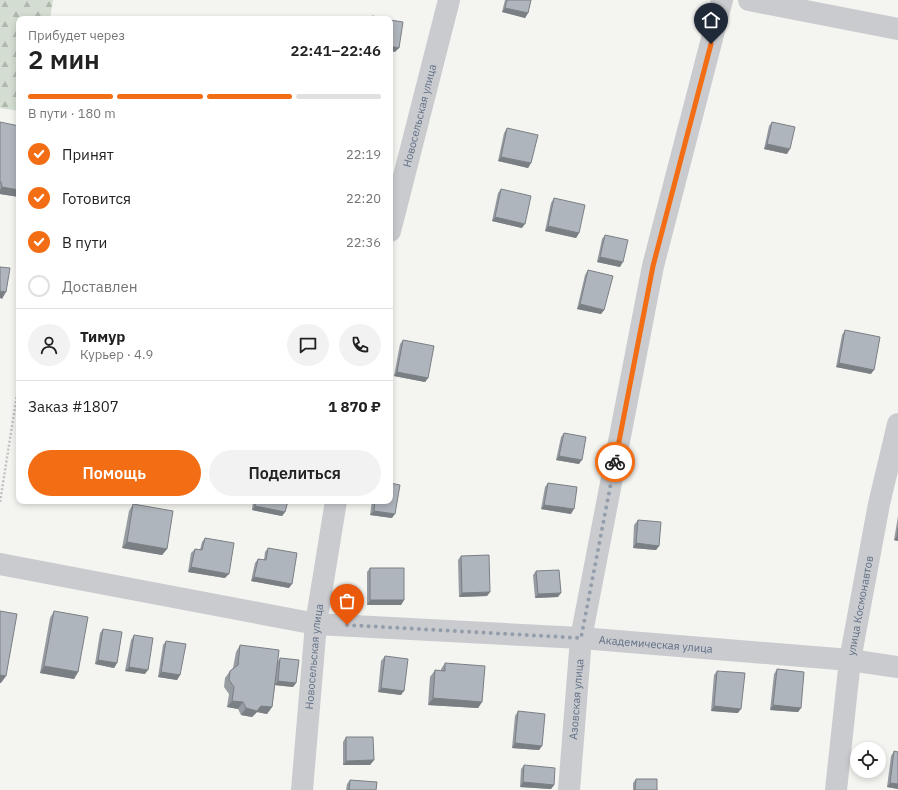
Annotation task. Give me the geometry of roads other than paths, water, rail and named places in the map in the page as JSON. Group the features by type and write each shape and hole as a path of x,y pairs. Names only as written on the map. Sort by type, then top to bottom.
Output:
{"street":[{"name":"Новосельская улица","path":"393,219 449,0"},
{"name":"Азовская улица","path":"569,790 581,638 653,266 722,0"},
{"path":"749,0 898,29"},
{"name":"улица Космонавтов","path":"836,790 850,660 879,504 898,424"},
{"name":"Новосельская улица","path":"302,790 316,624 336,504"},
{"name":"Академическая улица","path":"0,564 316,624 581,638 850,660 898,667"}]}
